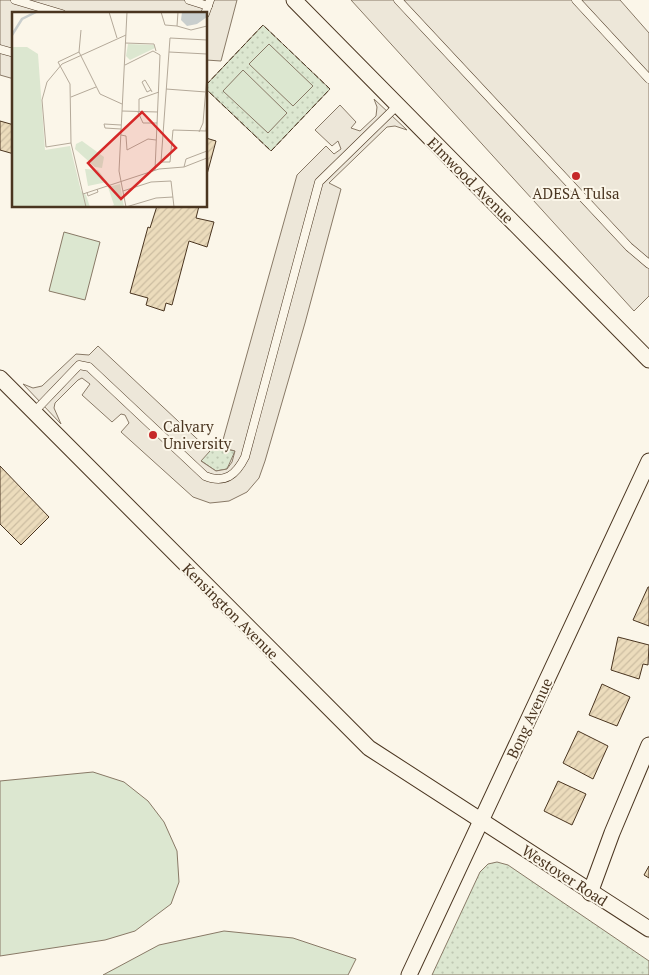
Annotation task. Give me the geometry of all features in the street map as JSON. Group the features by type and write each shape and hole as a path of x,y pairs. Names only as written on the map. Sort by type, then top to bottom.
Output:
{"street":[{"name":"Elmwood Avenue","path":"294,0 649,360"},
{"name":"Kensington Avenue","path":"0,378 369,748 481,821"},
{"name":"Bong Avenue","path":"410,975 649,461"},
{"path":"590,892 649,745"},
{"name":"Westover Road","path":"481,821 649,929"}],"lane":[{"path":"15,0 55,12"},
{"path":"189,0 208,7"},
{"path":"398,0 629,247 649,264"},
{"path":"576,0 649,79"},
{"path":"34,412 79,366 89,367 205,476 214,479 232,477 239,470 245,457 319,182 397,106"}],"green space":[{"path":"263,25 330,89 271,151 208,91 208,83"},
{"path":"269,44 313,86 293,106 249,64"},
{"path":"243,70 287,113 268,133 223,91"},
{"path":"64,232 100,242 85,300 49,291"},
{"path":"213,446 235,451 227,469 216,471 200,460"},
{"path":"93,772 124,782 148,801 164,822 177,851 179,882 171,904 135,931 105,940 0,956 0,781"},
{"path":"497,862 508,865 649,961 649,975 432,975 480,872 488,864"},
{"path":"224,931 293,938 356,959 348,975 103,975 159,945"}],"shaded area":[{"path":"0,0 237,0 221,61 208,60 208,12 12,12 12,78 0,75"},
{"name":"ADESA Tulsa","path":"351,0 620,0 649,33 649,296 634,311"},
{"path":"374,99 407,130 395,126 387,127 329,183 341,189 265,461 259,478 247,492 229,501 210,503 193,497 121,432 129,423 125,415 121,414 112,422 82,395 90,384 82,378 55,403 54,408 61,424 23,384 33,388 42,386 76,354 89,355 98,346 210,451 201,461 216,471 227,469 232,462 235,451 221,447 297,175 326,146 334,154 341,149 338,141 332,146 315,130 340,105 356,122 351,128 360,131 376,116 377,107"}],"building":[{"path":"0,121 12,124 12,153 0,150"},
{"path":"208,139 216,141 208,171"},
{"path":"156,208 198,208 196,218 214,222 207,247 189,241 172,305 166,303 164,311 146,305 148,298 130,293 148,227 150,228"},
{"path":"0,466 49,517 21,545 0,524"},
{"path":"649,587 649,626 633,620"},
{"path":"618,637 649,645 648,665 643,664 639,679 611,670"},
{"path":"602,684 630,697 617,726 589,715"},
{"path":"578,731 608,746 593,779 563,763"},
{"path":"558,781 586,794 572,825 544,811"},
{"path":"649,866 649,878 644,875"}],"fence":[{"path":"208,83 263,25 330,89 271,151 208,91"}],"place":[{"name":"ADESA Tulsa","path":"576,176"},
{"name":"Calvary University","path":"153,435"}]}
